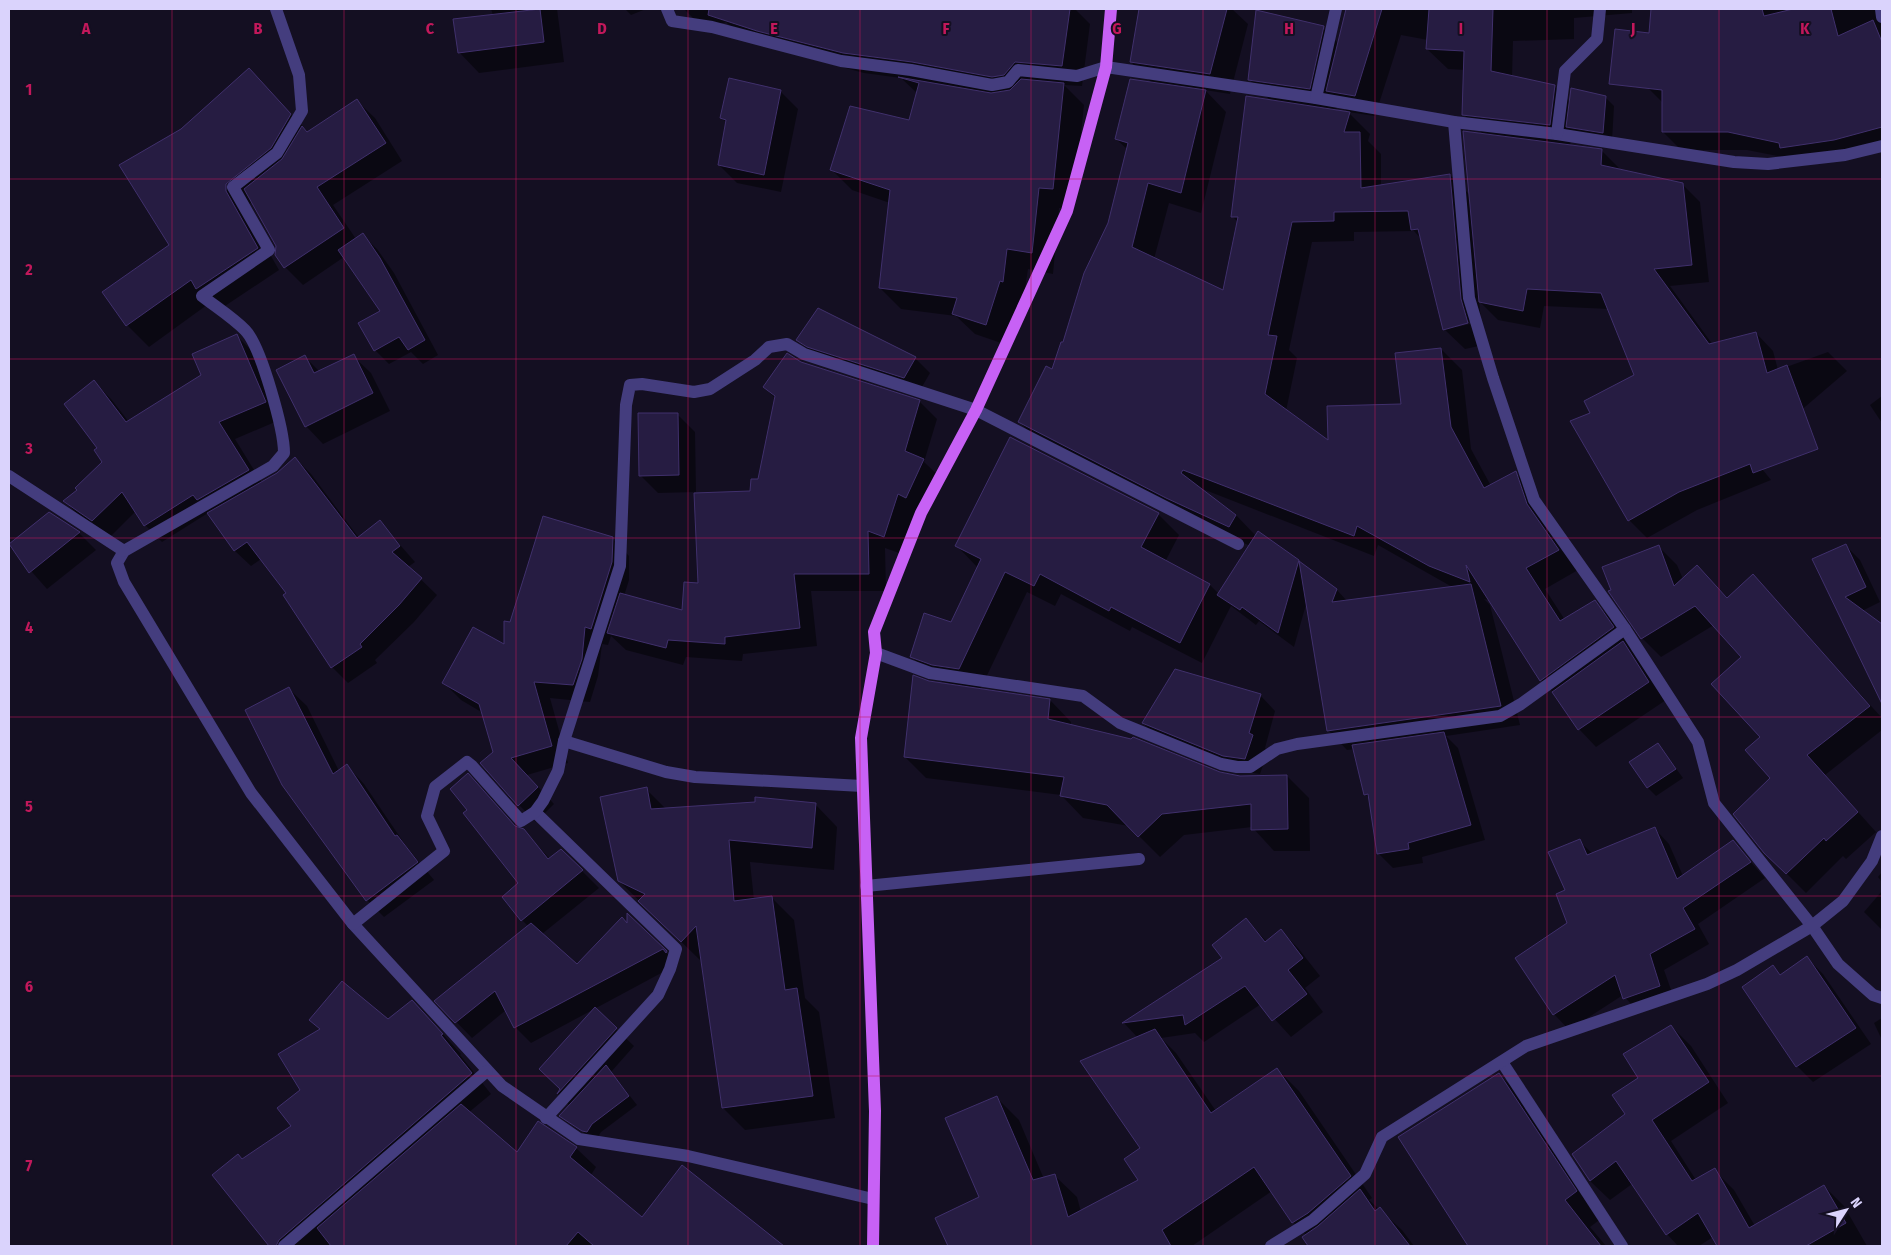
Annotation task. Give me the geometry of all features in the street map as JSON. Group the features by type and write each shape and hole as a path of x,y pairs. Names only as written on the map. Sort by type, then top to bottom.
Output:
{"main road":[{"path":"872,1246 875,1111 861,738 876,653 874,632 921,513 976,410 1067,211 1106,67 1111,9"}],"street":[{"path":"276,9 299,75 302,111 277,153 233,187 269,250 202,296 246,331 262,365 284,440 284,453 274,466 124,551 118,563 124,582 225,752 251,792 353,924 502,1086 579,1139 688,1156 873,1199"},
{"path":"667,9 672,20 712,27 841,61 911,70 992,85 1008,82 1018,70 1077,76 1106,67 1316,98 1454,122 1558,134 1734,162 1768,164 1846,155 1882,146"},
{"path":"1316,98 1336,9"},
{"path":"1558,134 1565,71 1597,40 1600,9"},
{"path":"1881,9 1882,16"},
{"path":"1454,122 1469,298 1499,397 1534,500 1625,629 1698,742 1714,803 1812,926 1838,964 1873,995 1882,998"},
{"path":"353,924 444,851 427,816 435,787 461,765 467,762 472,766 521,821 535,812 543,801 558,771 564,741 620,566 626,405 630,385 642,384 694,392 710,388 755,360 769,347 787,344 804,354 976,410 1238,544"},
{"path":"9,476 124,551"},
{"path":"876,653 930,672 1083,696 1120,723 1221,764 1237,767 1250,766 1277,749 1297,744 1500,716 1521,704 1625,629"},
{"path":"564,741 666,772 695,777 862,786"},
{"path":"535,812 676,949 670,969 658,995 546,1118"},
{"path":"1271,1246 1313,1220 1365,1174 1382,1137 1526,1046 1552,1035 1707,984 1737,970 1812,926 1843,901 1872,861 1882,836"},
{"path":"866,886 1139,859"},
{"path":"1502,1062 1622,1246"},
{"path":"284,1246 487,1071"}],"building":[{"path":"540,9 544,42 458,53 453,19"},
{"path":"709,9 1070,9 1062,66 1015,62 1004,75 992,77 912,62 843,53 757,31 708,15"},
{"path":"1139,9 1227,9 1210,74 1130,62"},
{"path":"1346,9 1382,9 1355,96 1326,91"},
{"path":"1429,9 1493,9 1491,71 1555,85 1550,125 1462,115 1464,51 1426,49"},
{"path":"1651,9 1762,9 1764,16 1793,9 1831,9 1838,36 1873,20 1882,42 1882,127 1834,140 1780,148 1779,143 1728,132 1662,132 1662,90 1609,84 1615,29 1649,33"},
{"path":"1256,10 1324,26 1310,89 1248,80"},
{"path":"249,68 291,114 271,148 226,184 226,191 258,248 196,289 191,280 126,326 102,292 169,245 119,165 181,129"},
{"path":"898,77 991,93 1010,90 1021,79 1064,83 1053,189 1039,188 1032,253 1007,249 1003,282 1000,281 986,325 952,314 957,298 879,288 890,190 830,170 850,106 909,120 919,83"},
{"path":"729,78 781,90 764,175 718,165 726,120 720,118"},
{"path":"1130,79 1206,90 1181,193 1148,183 1132,247 1223,290 1238,217 1231,217 1246,96 1350,112 1344,132 1360,132 1361,188 1450,174 1461,299 1468,323 1443,330 1418,229 1411,230 1408,211 1334,212 1334,221 1292,222 1268,335 1277,336 1265,394 1328,440 1327,406 1401,404 1395,353 1441,348 1451,427 1484,488 1516,471 1527,504 1559,550 1526,568 1560,621 1595,600 1614,627 1540,681 1466,565 1470,582 1429,566 1357,526 1354,536 1183,470 1181,473 1236,515 1229,527 1166,498 1018,422 1046,366 1052,369 1061,342 1063,342 1084,273 1108,223 1128,143 1115,139"},
{"path":"1571,88 1606,96 1603,133 1566,127"},
{"path":"357,99 386,143 317,187 344,228 284,268 275,255 276,246 244,189 282,159 302,126 307,132"},
{"path":"1463,131 1602,149 1601,165 1683,183 1692,265 1654,269 1709,344 1756,332 1767,373 1787,365 1818,449 1753,473 1750,464 1679,492 1628,521 1570,421 1590,413 1584,401 1634,375 1601,293 1527,289 1523,311 1479,302"},
{"path":"363,233 380,258 425,340 408,350 399,337 374,351 358,323 380,311 338,250"},
{"path":"818,308 916,357 904,378 807,347 796,340"},
{"path":"237,334 266,402 219,422 249,470 197,500 193,495 144,526 122,492 92,521 63,501 77,490 75,488 102,462 94,450 97,448 64,404 94,380 126,422 201,375 192,354"},
{"path":"787,353 801,362 920,400 905,451 924,459 906,498 898,494 884,537 868,531 869,574 794,574 800,628 725,637 725,644 668,640 666,648 607,633 620,593 682,610 684,582 698,583 694,493 750,491 751,479 758,479 775,396 763,387"},
{"path":"354,354 373,393 305,427 276,370 305,355 314,373"},
{"path":"638,413 678,413 679,475 639,476"},
{"path":"1010,437 1159,513 1141,547 1210,584 1180,643 1111,607 1109,611 1040,574 1034,586 1005,572 959,669 932,665 910,657 924,613 951,622 981,559 955,546"},
{"path":"295,457 357,538 380,520 400,546 392,552 422,578 399,605 360,644 362,647 331,668 283,595 286,593 247,542 234,551 207,513 277,473"},
{"path":"49,512 80,532 29,573 9,544"},
{"path":"543,516 613,537 612,562 591,629 585,627 582,659 573,685 534,682 552,746 511,758 538,787 518,806 480,763 493,752 479,704 442,683 473,627 504,644 504,621 510,622"},
{"path":"1258,531 1299,560 1278,633 1242,607 1240,610 1217,595"},
{"path":"1846,544 1866,587 1845,597 1882,624 1882,704 1812,559"},
{"path":"1659,545 1674,586 1697,565 1727,598 1753,574 1870,706 1807,755 1858,812 1826,841 1824,838 1786,874 1764,853 1733,814 1770,778 1745,750 1760,737 1711,684 1741,657 1695,606 1641,639 1608,591 1611,590 1602,567"},
{"path":"1299,561 1337,589 1332,602 1471,584 1501,706 1327,731"},
{"path":"1623,641 1649,682 1578,730 1552,692"},
{"path":"1175,669 1261,694 1249,733 1253,735 1245,759 1223,756 1142,723"},
{"path":"913,675 929,681 1050,699 1048,719 1131,739 1133,737 1220,772 1240,776 1287,775 1288,829 1251,830 1251,804 1162,814 1138,837 1107,805 1060,796 1064,777 904,757"},
{"path":"289,687 333,774 347,764 395,836 397,835 418,862 366,901 282,785 245,710"},
{"path":"1444,732 1471,825 1408,843 1409,849 1377,854 1368,794 1364,795 1352,745"},
{"path":"1658,743 1676,769 1647,788 1629,762"},
{"path":"468,773 515,826 524,829 548,859 561,849 583,870 521,921 502,897 518,883 463,813 467,810 450,789"},
{"path":"647,787 651,809 755,802 755,797 816,803 812,848 729,840 734,901 772,896 785,990 797,988 813,1096 722,1108 696,926 681,942 638,901 645,894 618,881 600,797"},
{"path":"1655,827 1677,879 1733,840 1751,862 1683,908 1695,929 1650,954 1660,986 1623,999 1615,975 1553,1015 1515,958 1567,923 1556,894 1565,890 1548,852 1580,839 1587,855"},
{"path":"627,913 667,951 666,953 663,949 514,1028 495,991 455,1023 434,1001 531,923 577,964 622,917 627,923"},
{"path":"1246,918 1265,942 1281,929 1303,958 1288,970 1307,994 1272,1021 1245,986 1185,1025 1183,1015 1122,1023 1222,958 1212,945"},
{"path":"1807,956 1856,1028 1796,1067 1742,987 1773,965 1780,975"},
{"path":"342,981 388,1019 412,1000 443,1034 441,1035 472,1073 279,1240 276,1246 269,1246 212,1175 238,1154 242,1159 291,1126 277,1108 300,1090 278,1054 320,1029 309,1020"},
{"path":"595,1007 617,1028 557,1094 560,1089 539,1069"},
{"path":"1671,1025 1709,1082 1652,1120 1692,1181 1715,1168 1749,1228 1824,1185 1846,1223 1806,1246 1717,1246 1698,1213 1666,1235 1616,1161 1590,1181 1572,1154 1625,1114 1612,1095 1638,1078 1623,1054"},
{"path":"1155,1029 1211,1113 1277,1068 1351,1176 1308,1213 1292,1223 1254,1167 1162,1230 1171,1246 948,1246 935,1218 979,1197 945,1118 997,1096 1033,1180 1055,1174 1068,1217 1138,1180 1124,1159 1140,1148 1080,1061"},
{"path":"606,1065 629,1096 592,1124 587,1132 582,1131 559,1116"},
{"path":"1499,1073 1577,1191 1565,1200 1601,1246 1468,1246 1398,1137"},
{"path":"461,1104 517,1152 538,1121 577,1147 570,1157 642,1217 682,1165 784,1246 594,1246 578,1232 566,1246 331,1246 317,1228"},
{"path":"1360,1189 1375,1211 1380,1207 1410,1246 1308,1246 1302,1237 1318,1226"}]}
